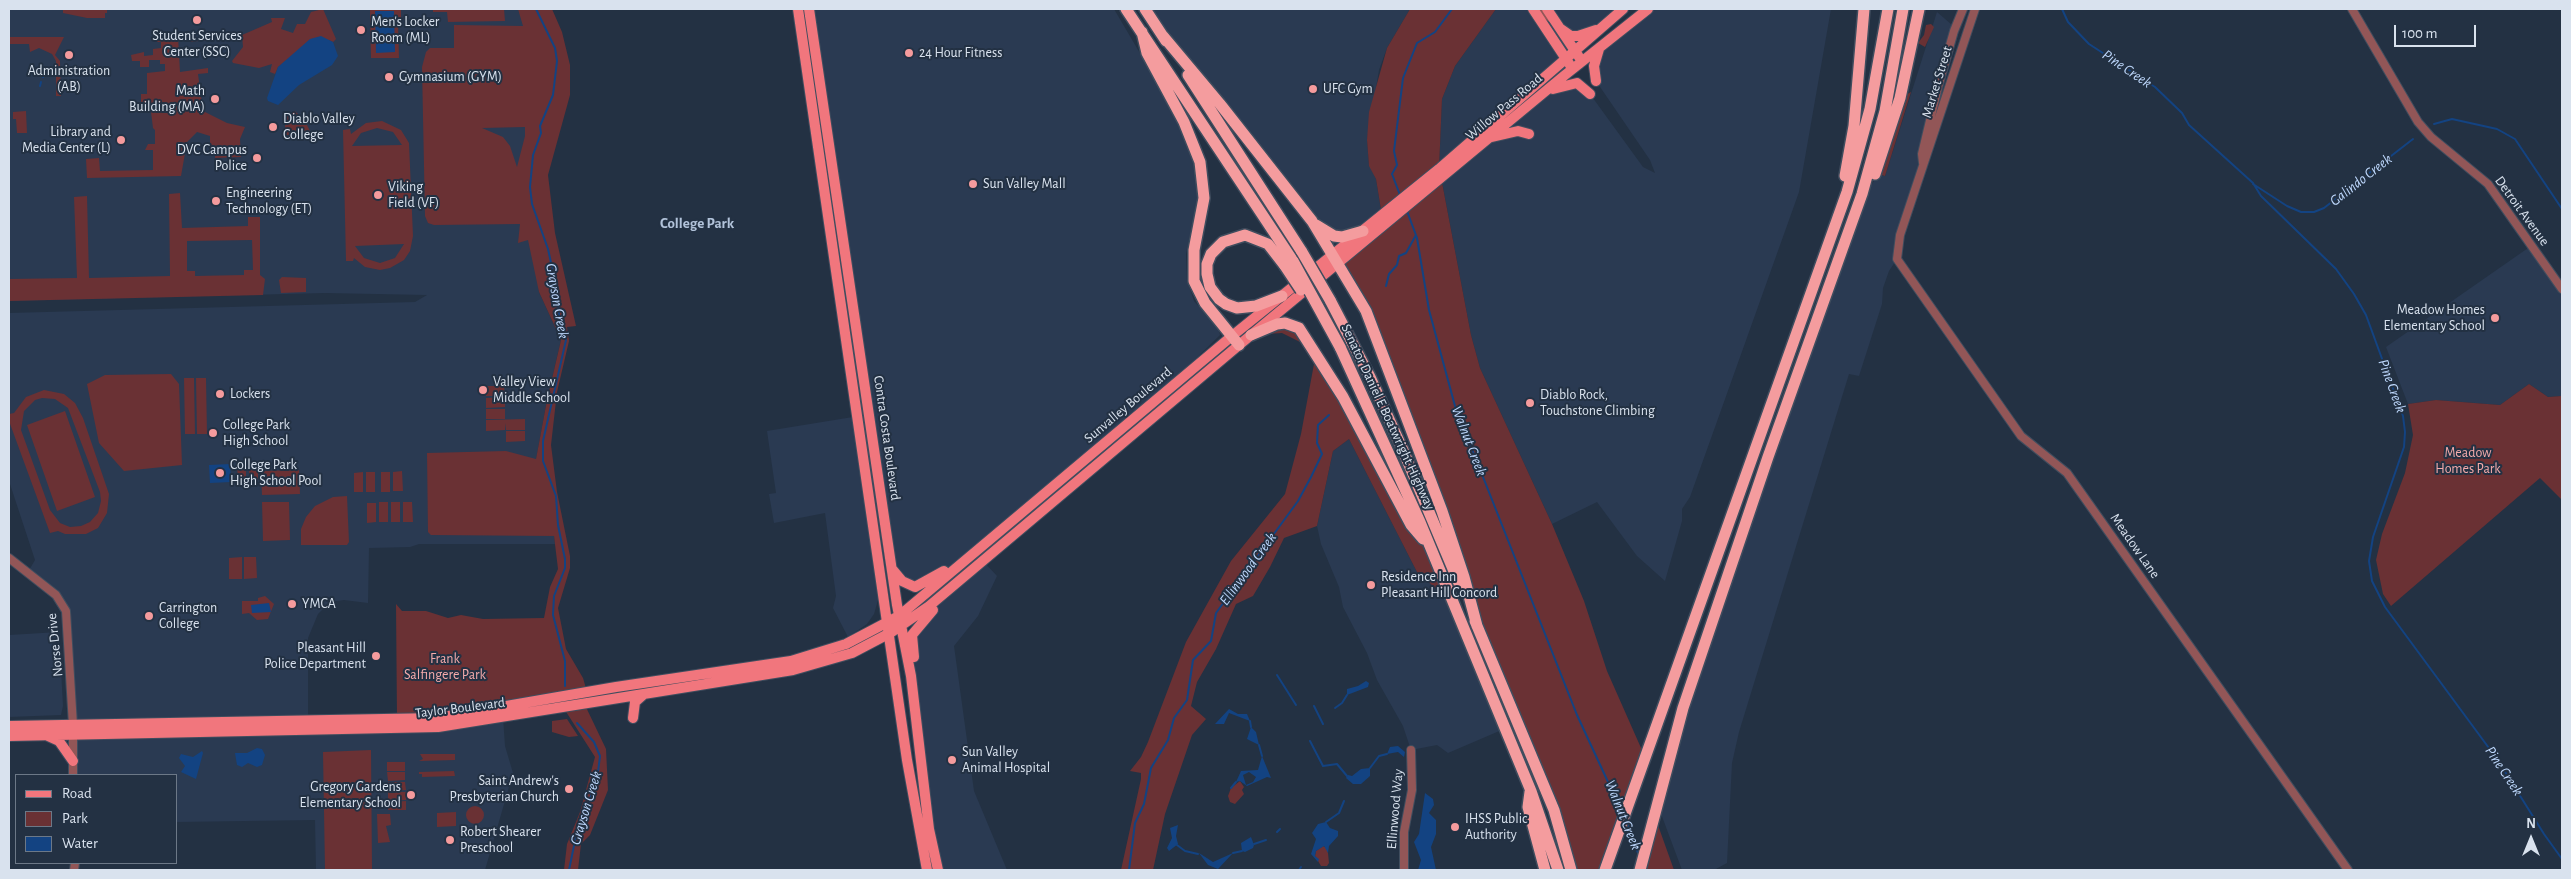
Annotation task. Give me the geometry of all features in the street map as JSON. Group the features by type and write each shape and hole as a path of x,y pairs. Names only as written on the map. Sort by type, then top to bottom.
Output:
{"highway":[{"name":"Senator Daniel E Boatwright Highway","path":"1126,9 1289,263 1340,347 1429,546 1531,791 1558,870"},
{"name":"Senator Daniel E Boatwright Highway","path":"1144,9 1302,252 1330,300 1370,377 1398,439 1554,810 1571,870"},
{"path":"1822,264 1852,146 1864,9"},
{"path":"1605,870 1822,264 1861,146 1888,9"},
{"path":"1640,870 1689,689 1876,148 1903,9"},
{"path":"1836,268 1881,159 1893,124 1919,9"},
{"path":"1142,32 1147,54 1184,122 1200,162 1204,198 1194,250 1194,281 1205,303 1236,340"},
{"path":"1162,36 1220,104 1312,221 1368,316 1423,458 1464,577 1477,626"},
{"path":"1312,221 1334,236 1342,237 1363,231"},
{"path":"1282,296 1256,306 1237,308 1226,304 1219,300 1210,287 1207,264 1211,254 1223,242 1245,235 1268,244 1289,263"},
{"path":"1251,335 1285,323 1299,328 1344,397 1411,525 1429,546"},
{"path":"1531,791 1528,807 1545,870"}],"main road":[{"name":"Contra Costa Boulevard","path":"798,9 907,760 927,870"},
{"name":"Contra Costa Boulevard","path":"809,9 887,538 917,725 929,829 938,870"},
{"path":"1533,9 1573,70"},
{"path":"1547,9 1583,62"},
{"name":"Willow Pass Road","path":"1379,224 1440,173 1549,72 1575,52 1623,9"},
{"name":"Willow Pass Road","path":"1440,173 1489,138 1648,9"},
{"path":"1559,28 1571,36 1578,36 1604,26"},
{"path":"1596,82 1594,66 1599,49"},
{"path":"1546,92 1562,85 1577,82 1590,94"},
{"path":"1489,138 1518,131 1529,134"},
{"name":"Sunvalley Boulevard","path":"900,621 942,595 1236,340 1282,296 1336,259 1363,231 1379,224"},
{"name":"Sunvalley Boulevard","path":"900,621 968,557 1008,523 1236,340 1251,335 1336,259 1379,224"},
{"path":"870,506 877,508 882,528 887,538"},
{"path":"983,561 983,550 1006,531 1008,523"},
{"path":"892,568 905,583 918,587 968,557"},
{"path":"917,725 920,707 911,636 936,607 942,595"},
{"name":"Taylor Boulevard","path":"9,736 44,735 73,729 437,718 616,686 791,661 846,644 888,623 900,621"},
{"name":"Taylor Boulevard","path":"9,726 73,729 438,727 793,670 852,653 890,634 900,621"},
{"path":"633,718 635,702 645,693"},
{"path":"44,735 59,740 73,762"}],"street":[{"path":"1539,9 1548,17 1553,18"},
{"name":"Market Street","path":"1923,163 1922,154 1938,87 1954,31 1963,9"},
{"name":"Market Street","path":"1898,246 1923,163 1927,156 1975,9"},
{"name":"Detroit Avenue","path":"2352,9 2418,122 2432,137 2488,184 2562,289"},
{"name":"Meadow Lane","path":"1898,246 1897,259 2020,436 2067,473 2348,870"},
{"name":"Norse Drive","path":"9,558 56,595 66,611 73,729 73,774"},
{"name":"Ellinwood Way","path":"1404,870 1404,832 1412,790 1411,750"}],"shaded area":[{"path":"9,9 528,9 539,292 561,340 536,460 550,500 555,544 419,544 410,547 369,548 368,603 344,600 330,602 318,614 308,638 308,719 73,725 69,638 61,600 28,572 35,560 9,481 9,313 415,302 427,295 325,293 9,301"},
{"path":"809,9 1114,9 1178,118 1192,150 1200,190 1186,254 1187,280 1194,301 1218,328 1220,335 1151,403 968,557 915,587 892,568"},
{"path":"1145,9 1410,9 1387,48 1379,70 1367,140 1369,164 1376,179 1382,216 1342,237 1324,230"},
{"path":"1496,9 1533,9 1566,59 1439,169 1442,99 1455,66"},
{"path":"1547,9 1623,9 1604,26 1571,36"},
{"path":"1648,9 1831,9 1799,192 1690,497 1682,509 1682,521 1665,581 1637,556 1597,502 1552,524 1480,368 1471,335 1441,177 1546,92 1570,83 1590,94 1643,167 1655,173 1650,160 1596,81 1596,58"},
{"path":"1937,12 1959,31 1897,259 1889,271 1883,288 1882,304 1859,376 1849,374 1739,732 1732,763 1727,863 1714,870 1682,870 1657,803 1683,708 1868,191 1878,174 1885,176"},
{"name":"Meadow Homes Elementary School","path":"2531,246 2562,289 2561,396 2548,397 2529,384 2500,405 2436,400 2408,404 2386,347"},
{"path":"859,416 880,567 878,600 874,614 867,624 848,637 833,608 836,596 825,513 774,523 769,494 776,493 767,431"},
{"path":"1349,439 1418,574 1451,600 1504,729 1448,753 1437,745 1411,750 1403,726 1377,680 1367,653 1343,607 1339,587 1321,544 1317,526 1333,451"},
{"path":"983,561 997,576 978,616 954,646 974,791 1007,870 938,870 911,636 936,607 942,595"},
{"path":"59,632 63,706 61,715 9,717 9,635"},
{"path":"503,717 505,746 513,773 485,870 316,870 315,820 178,822 178,774 73,774 73,734"}],"green space":[{"path":"63,9 107,9 107,13 105,13 105,18 87,18 63,13"},
{"path":"323,9 336,39 333,42 329,40 305,45 278,67 275,74 270,72 272,64 259,68 233,63 232,61 243,47 242,35 272,22 271,18 285,18 281,29 293,33 297,24 305,24 311,12"},
{"path":"370,9 401,9 401,20 398,23 399,58 371,58"},
{"path":"433,9 504,9 505,21 448,22 447,12 433,12"},
{"name":"Frank Salfingere Park","path":"518,9 552,9 562,32 570,65 570,95 548,175 555,233 576,326 567,327 569,341 557,392 551,445 557,492 570,556 570,568 558,608 566,649 583,678 587,692 397,719 396,604 402,611 426,611 448,618 461,615 483,619 544,618 550,587 558,569 554,536 431,535 428,532 427,453 506,451 536,459 561,340 539,292 528,240 518,243 520,224 434,225 428,223 425,216 422,67 426,52 430,48 454,48 454,25 523,26","holes":["525,127 525,136 517,167 510,146 503,137 482,128"]},
{"path":"1410,9 1496,9 1455,66 1442,99 1439,169 1382,216 1376,179 1369,166 1367,140 1369,112 1387,48"},
{"path":"1931,24 1934,27 1925,47 1918,43 1924,35 1926,25"},
{"path":"157,31 178,36 180,72 208,68 208,73 198,74 203,111 227,123 245,127 240,139 241,157 215,158 215,153 210,153 210,136 197,132 187,142 181,176 87,178 86,159 99,158 100,171 153,170 153,150 145,150 148,144 155,144 155,130 153,128 151,112 141,103 141,94 147,94 147,73 165,71 165,64 160,64 160,60 149,60 149,67 140,67 140,61 132,61 131,55 144,52 144,56 153,55 153,49 161,48 161,42 157,42"},
{"path":"179,33 210,40 187,42"},
{"path":"9,37 64,37 55,55 60,61 61,96 56,96 56,61 52,54 39,48 30,52 29,44 9,44"},
{"path":"1911,92 1885,176 1878,174 1886,161 1900,98"},
{"path":"26,111 27,133 17,133 16,119 13,119 13,112"},
{"path":"295,111 305,121 310,131 305,135 285,135 285,117"},
{"name":"Viking Field (VF)","path":"382,121 401,130 409,143 413,236 410,251 404,260 390,268 380,270 365,267 354,258 353,261 346,261 343,130 350,129 351,134 366,123","holes":["377,128 393,132 402,145 352,146 361,133","404,244 395,258 380,263 364,258 355,246"]},
{"path":"1441,177 1471,335 1480,368 1552,524 1584,601 1607,671 1645,757 1605,870 1571,870 1370,321 1338,263"},
{"path":"180,193 182,228 248,226 248,217 260,217 260,275 265,279 263,295 9,301 9,279 77,278 74,197 87,196 89,278 170,276 169,194","holes":["252,240 253,270 244,270 244,275 195,276 195,271 187,271 187,241"]},
{"path":"282,277 306,278 306,292 281,293 279,280"},
{"path":"1293,325 1429,546 1451,600 1418,574 1349,439 1333,451 1317,526 1284,538 1253,596 1236,604 1216,649 1197,682 1191,706 1206,719 1192,735 1165,814 1153,870 1121,870 1141,779 1141,773 1130,771 1141,757 1148,742 1186,642 1231,561 1285,494 1301,434 1314,364 1300,342 1282,333 1251,335"},
{"path":"171,374 179,384 182,465 124,471 99,443 87,384 105,375"},
{"path":"184,378 194,378 195,434 185,434"},
{"path":"196,378 206,378 207,434 197,434"},
{"name":"Meadow Homes Park","path":"2529,384 2548,397 2561,396 2562,391 2562,500 2540,478 2391,606 2383,594 2376,560 2382,534 2405,473 2413,435 2408,404 2436,400 2500,405"},
{"path":"485,386 504,386 505,396 486,396"},
{"path":"44,390 64,394 75,403 83,418 109,494 107,513 98,528 86,534 65,534 58,531 50,533 9,421 9,414 14,413 26,397","holes":["42,398 55,399 68,408 100,492 101,501 98,513 90,522 81,526 70,527 60,523 50,510 21,430 24,411 35,400"]},
{"path":"505,397 505,407 486,408 486,398"},
{"path":"486,409 505,409 505,419 486,419"},
{"path":"65,411 95,497 57,511 27,425"},
{"path":"525,419 525,430 506,430 506,423 505,430 486,431 486,420"},
{"path":"506,431 525,431 525,441 506,442"},
{"path":"249,463 258,463 258,481 249,481"},
{"path":"237,464 246,464 246,481 238,482"},
{"path":"299,470 300,494 262,495 261,471"},
{"path":"402,471 403,491 393,491 393,472"},
{"path":"363,472 363,492 354,492 354,473"},
{"path":"366,472 375,472 375,492 366,492"},
{"path":"381,472 390,472 390,492 381,492"},
{"path":"347,496 349,542 347,545 301,545 301,529 306,517 315,506 333,497"},
{"path":"262,502 289,502 290,540 263,541"},
{"path":"379,502 388,502 388,522 379,522"},
{"path":"391,502 400,502 400,522 391,522"},
{"path":"403,502 412,502 413,522 403,522"},
{"path":"367,503 376,503 376,522 367,523"},
{"path":"242,557 242,579 229,579 229,558"},
{"path":"244,557 256,557 257,578 244,579"},
{"path":"265,596 274,604 268,619 257,620 249,613 242,614 242,601 258,601 258,598"},
{"path":"584,703 606,749 608,790 590,835 581,844 578,870 564,870 567,844 580,812 595,757 563,707"},
{"path":"567,719 578,736 569,737 552,732 552,721"},
{"path":"371,750 372,870 325,870 323,752"},
{"path":"420,754 455,754 455,760 419,761 423,759"},
{"path":"387,762 405,762 405,771 387,771"},
{"path":"454,771 455,776 422,777 422,774 419,774 419,772"},
{"path":"387,772 405,772 405,780 388,781"},
{"path":"1240,781 1244,787 1242,790 1244,794 1235,804 1230,802 1228,796 1231,788"},
{"path":"388,782 405,782 406,790 388,791"},
{"path":"388,792 406,792 406,800 388,801"},
{"path":"406,801 406,810 388,810 388,802"},
{"path":"471,806 479,806 484,811 482,822 471,824 466,819 466,811"},
{"path":"456,812 456,826 437,827 437,813"},
{"path":"377,814 390,814 391,825 386,826 390,842 378,843"},
{"path":"1654,814 1674,870 1640,870"},
{"path":"1323,846 1327,848 1328,853 1329,863 1327,866 1321,866 1315,856 1316,851"}],"water":[{"path":"375,11 394,11 395,52 376,53"},
{"path":"321,36 333,42 338,56 332,65 299,85 278,105 268,101 267,98 278,67 310,39"},
{"name":"College Park High School Pool","path":"230,464 231,482 210,483 209,465"},
{"path":"269,603 271,612 252,613 251,605"},
{"path":"1366,681 1369,683 1368,687 1347,695 1347,689 1358,686"},
{"path":"1229,709 1238,714 1247,714 1250,721 1229,713 1224,724 1215,724"},
{"path":"1251,727 1256,732 1259,745 1247,739"},
{"path":"1398,746 1405,752 1404,757 1398,752 1387,754 1390,747"},
{"path":"257,748 262,749 265,755 262,765 257,767 248,763 242,767 237,765 235,753 247,753"},
{"path":"202,751 196,779 181,772 185,766 179,758 181,754 193,757"},
{"path":"1262,756 1271,778 1267,777 1247,786 1240,781 1236,782 1241,771 1258,770","holes":["1249,772 1256,777 1253,782 1246,785 1243,775"]},
{"path":"1370,768 1370,776 1361,784 1353,784 1346,778 1348,775 1352,776 1361,769"},
{"path":"1425,793 1433,799 1434,805 1429,813 1436,820 1436,834 1431,847 1436,870 1418,870 1421,860 1414,842 1419,834"},
{"path":"1326,822 1330,828 1338,831 1338,836 1329,846 1328,853 1324,846 1316,851 1315,856 1319,859 1318,862 1311,854 1316,839 1312,833 1318,824"},
{"path":"1178,825 1176,836 1178,844 1169,851 1167,848 1172,838 1170,828"},
{"path":"1251,837 1254,845 1253,848 1245,852 1242,851 1241,843"},
{"path":"1199,853 1213,862 1233,853 1218,869 1208,865"}],"waterway":[{"name":"Grayson Creek","path":"536,9 555,48 557,61 553,95 540,126 541,133 533,155 530,187 532,204 548,249 557,290 559,315 566,340 543,441 543,461 556,496 558,525 565,559 565,568 554,596 553,615 565,661 565,686"},
{"name":"Walnut Creek","path":"1400,195 1392,174 1397,165 1394,151 1403,78 1417,43 1435,32 1452,9"},
{"name":"Pine Creek","path":"2062,9 2068,22 2089,44 2155,87 2182,113 2189,125 2253,183 2261,196 2336,269 2354,294 2366,315 2403,416 2405,432 2404,447 2373,537 2369,561 2372,581 2385,607 2497,759 2562,859"},
{"path":"43,77 44,71"},
{"path":"40,86 41,82"},
{"name":"Galindo Creek","path":"2434,124 2452,119 2497,129 2515,139 2562,209"},
{"name":"Galindo Creek","path":"2253,184 2287,206 2301,212 2314,212 2324,208 2413,139"},
{"name":"Walnut Creek","path":"1407,211 1417,238 1429,310 1455,406 1577,715 1621,810"},
{"name":"Ellinwood Creek","path":"1386,286 1389,274 1397,265 1399,256 1406,253 1416,235"},
{"name":"Ellinwood Creek","path":"1129,870 1135,823 1144,804 1151,768 1168,740 1174,718 1187,700 1193,660 1211,641 1216,613 1298,501 1322,454 1317,443 1318,425 1329,415"},
{"path":"1277,675 1296,705"},
{"path":"1335,708 1342,703 1347,695"},
{"path":"1314,706 1323,724"},
{"path":"1250,721 1251,727"},
{"name":"Grayson Creek","path":"569,870 576,836 597,780 600,756 594,742 577,723"},
{"path":"1310,741 1323,766 1337,764 1347,776"},
{"path":"1259,745 1262,756"},
{"path":"1370,768 1379,756 1387,754"},
{"path":"1231,788 1236,782"},
{"path":"1326,822 1339,813 1344,801"},
{"name":"Walnut Creek","path":"1627,823 1639,856"},
{"path":"1277,832 1280,829"},
{"path":"1254,844 1266,840"},
{"path":"1177,845 1185,851 1198,854"},
{"path":"1233,853 1242,851"}],"place":[{"name":"Student Services Center (SSC)","path":"197,20"},
{"name":"Men's Locker Room (ML)","path":"361,30"},
{"name":"24 Hour Fitness","path":"909,53"},
{"name":"Administration (AB)","path":"69,55"},
{"name":"Gymnasium (GYM)","path":"389,77"},
{"name":"UFC Gym","path":"1313,89"},
{"name":"Math Building (MA)","path":"215,99"},
{"name":"Diablo Valley College","path":"273,127"},
{"name":"Library and Media Center (L)","path":"121,140"},
{"name":"DVC Campus Police","path":"257,158"},
{"name":"Sun Valley Mall","path":"973,184"},
{"name":"Viking Field (VF)","path":"378,195"},
{"name":"Engineering Technology (ET)","path":"216,201"},
{"name":"Meadow Homes Elementary School","path":"2495,318"},
{"name":"Valley View Middle School","path":"483,390"},
{"name":"Lockers","path":"220,394"},
{"name":"Diablo Rock, Touchstone Climbing","path":"1530,403"},
{"name":"College Park High School","path":"213,433"},
{"name":"College Park High School Pool","path":"220,473"},
{"name":"Residence Inn Pleasant Hill Concord","path":"1371,585"},
{"name":"YMCA","path":"292,604"},
{"name":"Carrington College","path":"149,616"},
{"name":"Pleasant Hill Police Department","path":"376,656"},
{"name":"Sun Valley Animal Hospital","path":"952,760"},
{"name":"Saint Andrew's Presbyterian Church","path":"569,789"},
{"name":"Gregory Gardens Elementary School","path":"411,795"},
{"name":"IHSS Public Authority","path":"1455,827"},
{"name":"Robert Shearer Preschool","path":"450,840"}],"district":[{"name":"College Park","path":"697,223"}]}
